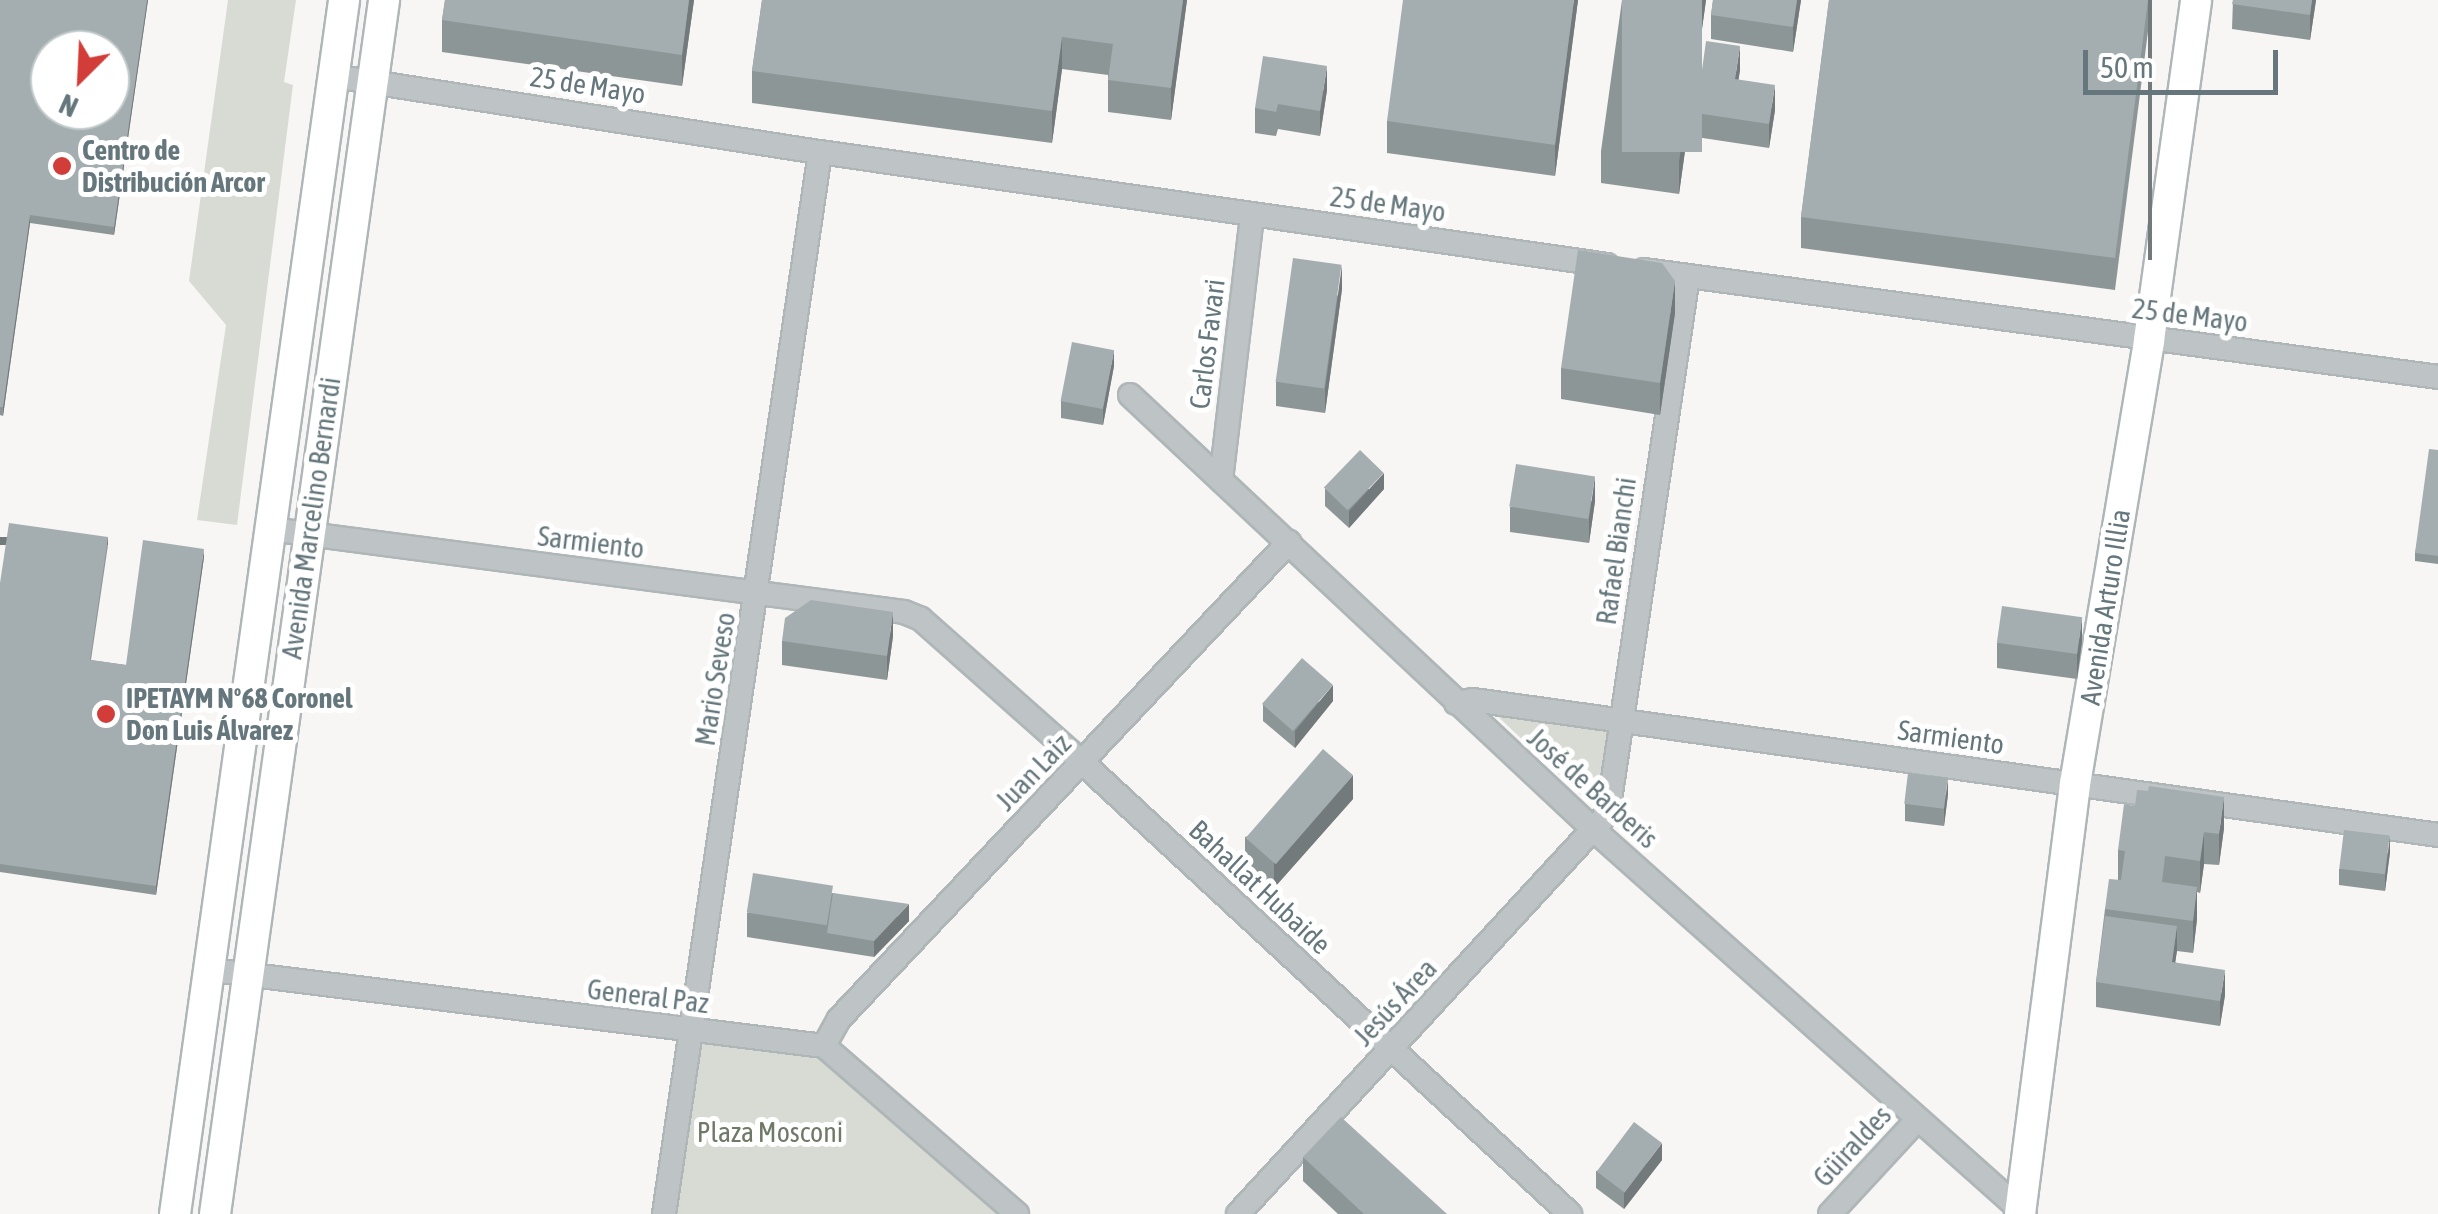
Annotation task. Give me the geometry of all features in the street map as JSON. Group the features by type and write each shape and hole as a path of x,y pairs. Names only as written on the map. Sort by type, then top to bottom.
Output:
{"main road":[{"name":"Avenida Marcelino Bernardi","path":"176,1214 344,0"},
{"name":"Avenida Marcelino Bernardi","path":"215,1214 384,0"},
{"name":"Avenida Arturo Illia","path":"2022,1213 2075,784 2148,340 2196,0"}],"street":[{"name":"25 de Mayo","path":"332,76 1252,215 2438,377"},
{"name":"Mario Seveso","path":"664,1214 820,152"},
{"name":"Carlos Favari","path":"1221,480 1252,215"},
{"name":"Rafael Bianchi","path":"1594,830 1610,804 1688,276"},
{"name":"José de Barberis","path":"1130,395 1594,830 2022,1213"},
{"name":"Sarmiento","path":"270,530 904,612"},
{"name":"Juan Laiz","path":"824,1046 839,1019 1289,542"},
{"name":"Bahallat Hubaide","path":"904,612 921,619 1084,763 1568,1213"},
{"name":"Sarmiento","path":"1456,702 1474,700 1621,720 2438,836"},
{"name":"Jesús Área","path":"1238,1214 1594,830"},
{"name":"General Paz","path":"212,970 824,1046"},
{"path":"824,1046 1016,1214"},
{"name":"Güiraldes","path":"1830,1214 1918,1119"}],"green space":[{"path":"228,0 296,0 284,82 293,85 237,525 197,520 226,325 189,281"},
{"path":"1492,711 1615,726 1598,811"},
{"name":"Plaza Mosconi","path":"698,1042 822,1054 999,1214 675,1214"}],"building":[{"name":"Centro de Distribución Arcor","path":"0,0 147,0 130,117 130,30 30,30 30,130 128,130 114,227 30,215 3,407"},
{"path":"445,0 689,0 682,55 442,20"},
{"path":"762,0 1183,0 1171,88 1108,80 1113,44 1062,37 1052,111 752,71"},
{"path":"1403,0 1574,0 1555,145 1387,121"},
{"path":"1622,0 1702,0 1702,152 1622,152"},
{"path":"1713,0 1797,0 1793,27 1711,15"},
{"path":"1829,0 2148,0 2115,258 1801,217"},
{"path":"2233,0 2312,0 2310,15 2232,4"},
{"path":"1706,41 1740,46 1735,79 1775,85 1769,124 1696,113"},
{"path":"1263,56 1327,66 1320,111 1278,104 1276,112 1255,108"},
{"path":"1578,250 1662,263 1675,281 1660,383 1561,368"},
{"path":"1293,258 1342,265 1324,389 1276,382"},
{"path":"1072,342 1114,350 1103,409 1061,401"},
{"path":"2429,449 2438,450 2438,556 2415,553"},
{"path":"1360,450 1384,473 1348,510 1324,487"},
{"path":"1516,464 1595,477 1588,519 1509,506"},
{"name":"IPETAYM Nº68 Coronel Don Luis Álvarez","path":"9,523 108,537 90,660 126,665 143,540 204,549 156,886 0,864 0,583"},
{"path":"811,600 893,612 887,656 782,641 785,618"},
{"path":"2002,606 2082,617 2077,654 1997,643"},
{"path":"1302,658 1333,685 1293,731 1262,704"},
{"path":"1323,749 1353,775 1276,864 1246,838"},
{"path":"1908,773 1948,778 1944,809 1904,804"},
{"path":"2149,786 2224,797 2219,834 2204,832 2200,861 2165,856 2162,882 2197,887 2193,921 2105,909 2109,879 2121,880 2125,851 2118,850 2124,804 2135,806 2137,790 2148,791"},
{"path":"2344,830 2390,836 2385,874 2339,869"},
{"path":"753,873 833,886 827,925 747,913"},
{"path":"833,893 909,904 874,941 827,933"},
{"path":"2105,916 2177,926 2172,962 2225,970 2220,1001 2096,982"},
{"path":"1341,1117 1447,1214 1364,1214 1303,1157"},
{"path":"1634,1122 1662,1143 1625,1193 1597,1172"}],"place":[{"name":"Centro de Distribución Arcor","path":"62,166"},
{"name":"IPETAYM Nº68 Coronel Don Luis Álvarez","path":"106,714"}]}
